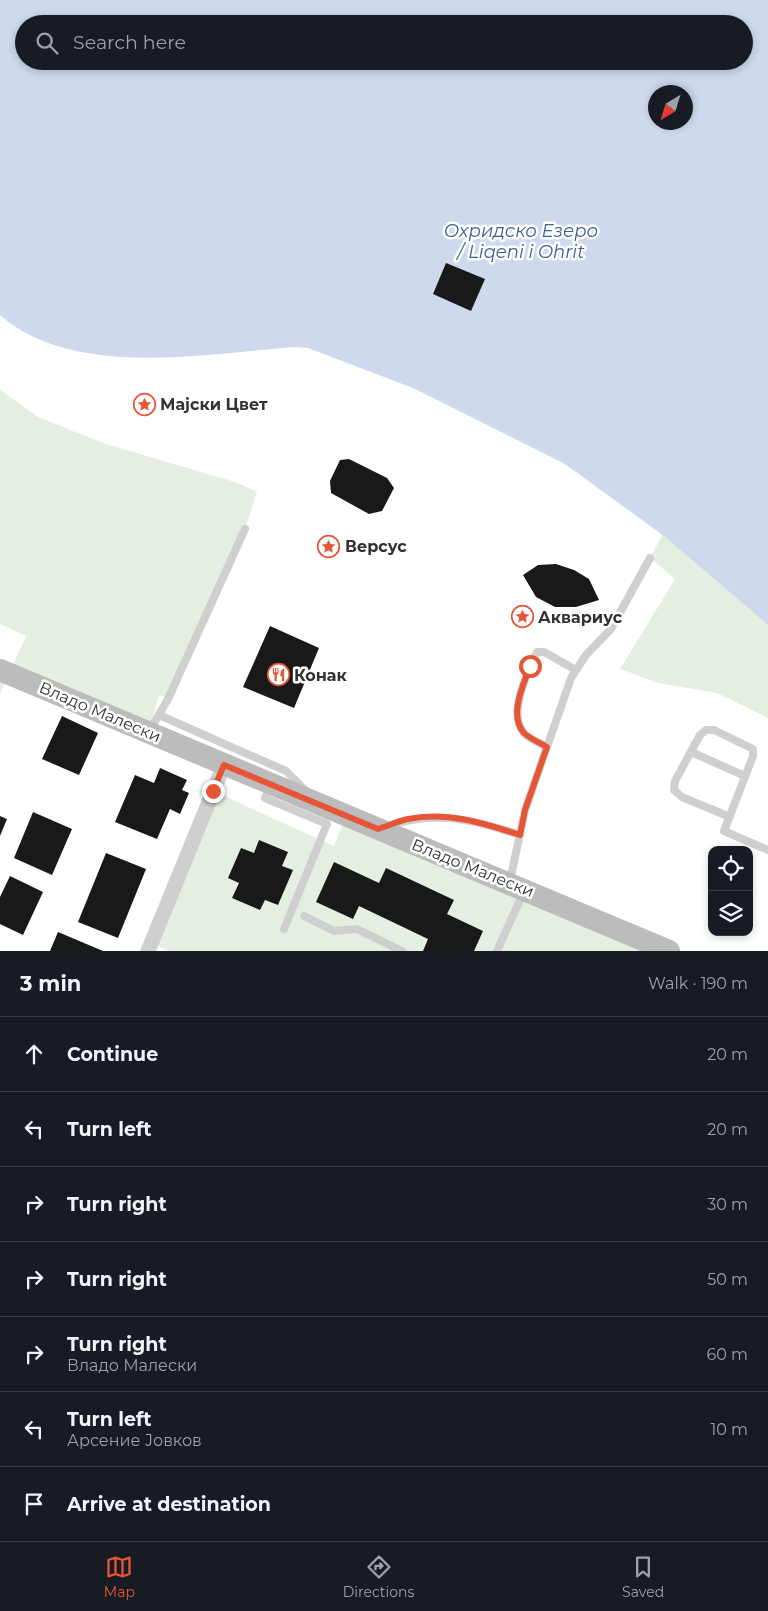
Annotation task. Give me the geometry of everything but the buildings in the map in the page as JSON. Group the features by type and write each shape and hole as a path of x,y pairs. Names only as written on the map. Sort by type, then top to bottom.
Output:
{"main road":[{"name":"Владо Малески","path":"0,670 154,723 224,765 670,951"}],"street":[{"path":"148,951 224,765"}],"lane":[{"path":"245,529 168,699 154,723 286,771 318,804"},
{"path":"497,951 517,886 520,835 525,810 571,678 611,628 650,558"},
{"path":"547,747 524,733 517,720 520,695 530,666 537,652 544,652 576,670"},
{"path":"730,817 682,796 674,790 675,782 700,735 706,730 714,730 753,748 753,756 730,817 724,831 768,850"},
{"path":"691,752 745,776"},
{"path":"271,785 265,798 327,824 284,929"},
{"path":"378,829 408,819 444,816 486,824 520,835"},
{"path":"304,916 334,931 357,929 402,951"}],"green space":[{"path":"768,336 768,718 717,693 658,683 620,669 675,579 650,558"},
{"path":"0,390 38,417 106,444 235,482 257,492 245,529 168,699 159,695 149,732 9,674 26,636 0,624"},
{"path":"0,670 9,674 0,694"},
{"path":"213,791 334,846 346,816 669,951 169,951 151,943"}],"water":[{"name":"Охридско Езеро / Liqeni i Ohrit","path":"0,0 768,0 768,625 664,536 565,464 413,388 308,348 294,347 181,357 141,358 101,355 64,348 30,335 0,315"}],"place":[{"name":"Мајски Цвет","path":"144,404"},
{"name":"Версус","path":"329,546"},
{"name":"Аквариус","path":"522,617"},
{"name":"Конак","path":"278,675"}],"route":[{"path":"213,791 224,765 378,829 408,819 444,816 486,824 520,835 525,810 547,747 524,733 517,720 520,695 530,666"}]}
